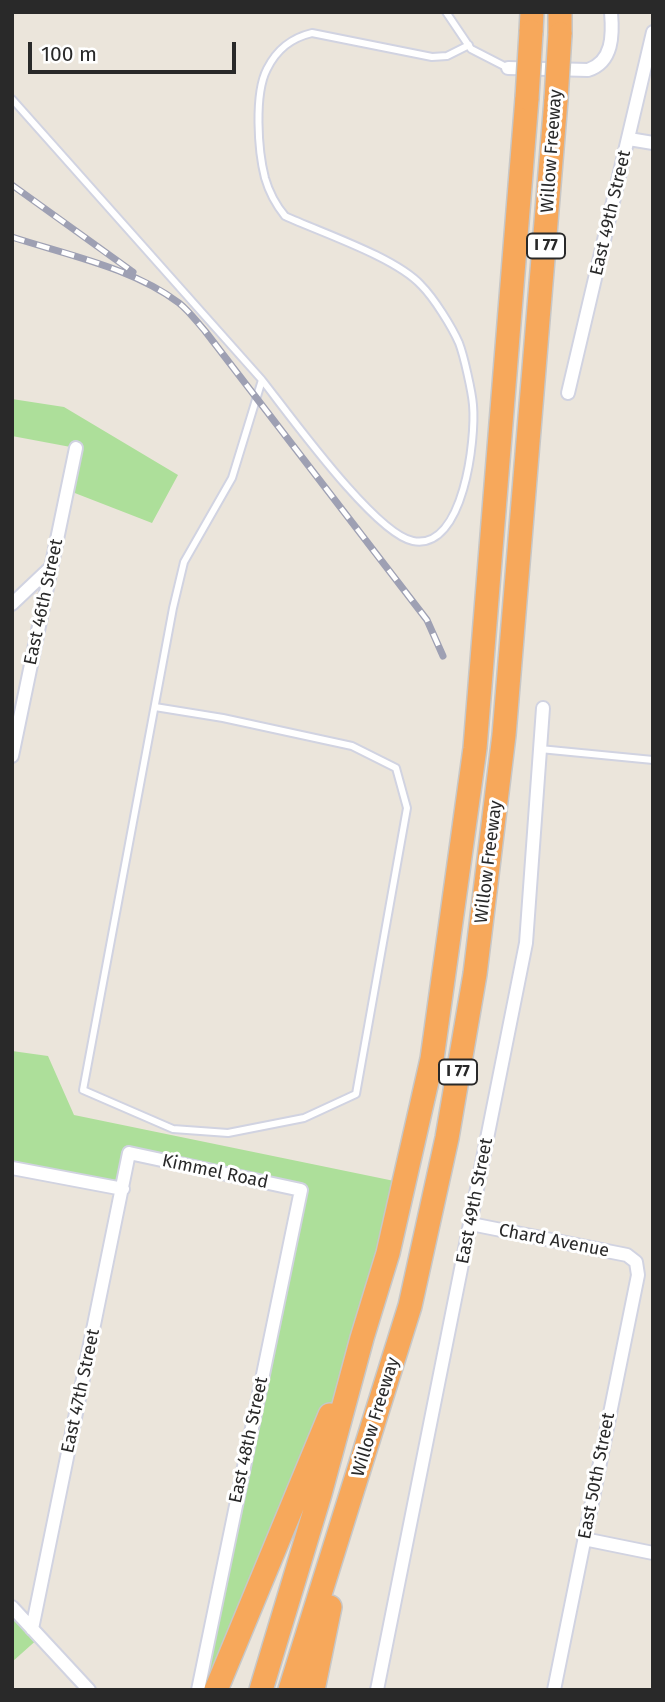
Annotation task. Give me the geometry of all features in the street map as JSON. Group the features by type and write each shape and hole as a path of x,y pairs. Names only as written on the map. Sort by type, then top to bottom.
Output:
{"highway":[{"name":"Willow Freeway","path":"261,1690 332,1455 362,1338 388,1253 432,1059 475,748 532,22"},
{"name":"Willow Freeway","path":"290,1690 410,1306 447,1138 475,974 505,734 560,23"},
{"path":"216,1690 362,1338"},
{"path":"313,1690 355,1485"}],"street":[{"path":"508,68 588,71 599,66 607,54 613,34 611,12"},
{"name":"East 49th Street","path":"568,393 653,32"},
{"path":"629,139 653,143"},
{"name":"East 46th Street","path":"12,756 76,448"},
{"path":"12,604 51,568"},
{"name":"East 49th Street","path":"377,1690 526,943 543,708"},
{"name":"East 47th Street","path":"32,1629 129,1153"},
{"name":"Kimmel Road","path":"129,1153 301,1190"},
{"path":"12,1168 123,1189"},
{"name":"East 48th Street","path":"198,1690 301,1190"},
{"name":"Chard Avenue","path":"471,1224 627,1255 636,1262"},
{"name":"East 50th Street","path":"554,1690 638,1275 636,1262"},
{"path":"584,1539 653,1553"},
{"path":"12,1607 89,1690"}],"lane":[{"path":"446,12 471,49 508,68"},
{"path":"12,99 262,380 364,506 389,529 413,541 431,539 448,525 470,465 473,405 459,344 421,285 395,265 285,216 275,203 265,177 259,133 261,94 266,71 278,52 294,38 312,33 432,57 447,56 469,45"},
{"path":"155,707 223,718 352,747 396,768 407,808 356,1094 304,1118 228,1133 173,1129 83,1090 155,707 184,562 232,478 262,380"},
{"path":"540,749 653,760"}],"green space":[{"path":"12,399 64,407 178,475 152,523 67,490 76,448 12,436"},
{"path":"12,1051 48,1056 74,1115 404,1183 362,1338 216,1690 199,1690 301,1190 130,1153 123,1189 12,1168"},
{"path":"12,1607 40,1637 12,1662"}],"railway":[{"path":"12,185 133,272"},
{"path":"12,237 120,271 161,291 186,309 427,620 443,656"}]}
